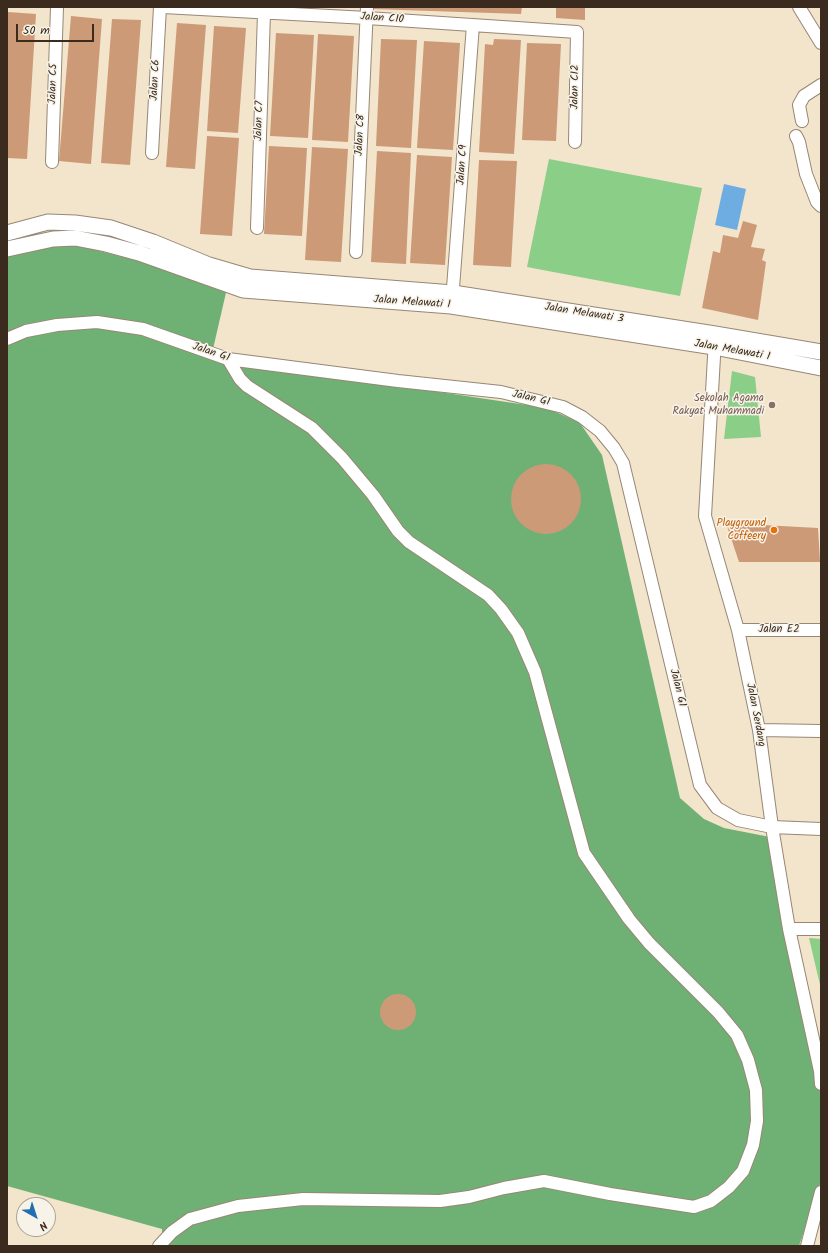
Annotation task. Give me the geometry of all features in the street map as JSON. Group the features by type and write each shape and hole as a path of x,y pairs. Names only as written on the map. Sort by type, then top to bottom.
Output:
{"street":[{"name":"Jalan C5","path":"52,162 57,7"},
{"name":"Jalan C10","path":"161,7 264,13 367,12 473,25 577,32"},
{"name":"Jalan C6","path":"152,153 161,7"},
{"path":"799,7 821,43"},
{"name":"Jalan C8","path":"356,252 367,12"},
{"name":"Jalan C7","path":"257,228 264,13"},
{"name":"Jalan C9","path":"452,299 473,25"},
{"name":"Jalan C12","path":"575,142 577,32"},
{"path":"802,121 798,105 804,96 821,85"},
{"path":"796,136 799,142 806,174 817,202 821,206"},
{"name":"Jalan Melawati 1","path":"7,233 48,222 75,223 111,228 153,242 209,265 250,277 452,299 714,340 821,352"},
{"name":"Jalan Melawati 1","path":"7,249 53,238 75,238 106,244 138,253 243,290 452,299"},
{"name":"Jalan G1","path":"7,339 26,331 57,325 97,322 143,329 228,359 398,381 500,392 563,407 582,417 600,431 614,448 623,463 700,785 717,808 738,820 772,827 821,829"},
{"name":"Jalan Melawati 1","path":"714,340 821,368"},
{"name":"Jalan Serdang","path":"714,340 705,516 738,630 759,730 772,827 789,929 821,1071 821,1084"},
{"path":"159,1246 172,1232 190,1219 238,1206 303,1199 440,1201 469,1197 504,1188 544,1181 610,1194 694,1207 711,1201 729,1187 742,1171 753,1145 756,1121 756,1090 748,1060 737,1035 718,1012 649,943 629,919 584,853 535,672 518,633 510,621 488,595 409,542 398,531 373,495 342,458 312,428 247,386 240,379 228,359"},
{"name":"Jalan E2","path":"738,630 821,630"},
{"path":"759,730 821,731"},
{"path":"789,929 821,929"},
{"path":"807,1246 821,1192"}],"green space":[{"path":"549,159 702,188 680,296 527,267"},
{"path":"57,240 228,284 213,349 254,363 547,408 580,423 602,455 680,798 704,819 724,828 770,837 821,1090 821,1181 799,1246 162,1246 162,1229 56,1200 56,1197 47,1197 7,1186 7,251"},
{"path":"732,371 755,377 761,437 724,439"},
{"path":"809,938 821,939 821,989"}],"water":[{"path":"724,184 746,189 737,230 715,225"}],"building":[{"path":"371,7 522,7 521,14 371,9"},
{"path":"556,7 585,7 585,20 556,18"},
{"path":"8,12 36,14 27,159 7,158"},
{"path":"71,16 102,19 91,164 59,161"},
{"path":"112,19 141,20 130,165 101,163"},
{"path":"177,23 206,25 195,169 166,167"},
{"path":"214,26 246,28 238,133 207,131"},
{"path":"276,33 314,35 308,138 270,136"},
{"path":"318,34 354,36 348,142 312,140"},
{"path":"381,39 417,40 411,148 376,146"},
{"path":"494,39 521,40 514,154 479,152 485,44 493,45"},
{"path":"424,41 460,43 453,150 417,148"},
{"path":"527,43 561,44 556,141 522,140"},
{"path":"207,136 239,138 232,236 200,234"},
{"path":"269,146 307,148 302,236 264,234"},
{"path":"312,147 348,149 341,262 305,260"},
{"path":"377,151 411,153 406,264 371,262"},
{"path":"417,155 452,157 445,265 410,263"},
{"path":"479,160 517,161 511,267 473,265"},
{"path":"743,221 757,225 751,247 765,249 762,260 766,262 758,320 702,308 713,251 720,253 723,235 738,238"},
{"path":"546,464 559,467 571,474 578,486 581,499 578,512 571,524 559,531 546,534 533,531 521,524 514,512 511,499 514,486 521,474 533,467"},
{"path":"726,523 818,528 820,562 739,562"},
{"path":"402,994 411,999 415,1005 415,1019 411,1025 402,1030 394,1030 385,1025 381,1019 380,1008 385,999 391,995"}],"place":[{"name":"Sekolah Agama Rakyat Muhammadi","path":"772,405"},
{"name":"Playground Coffeery","path":"774,530"}]}
